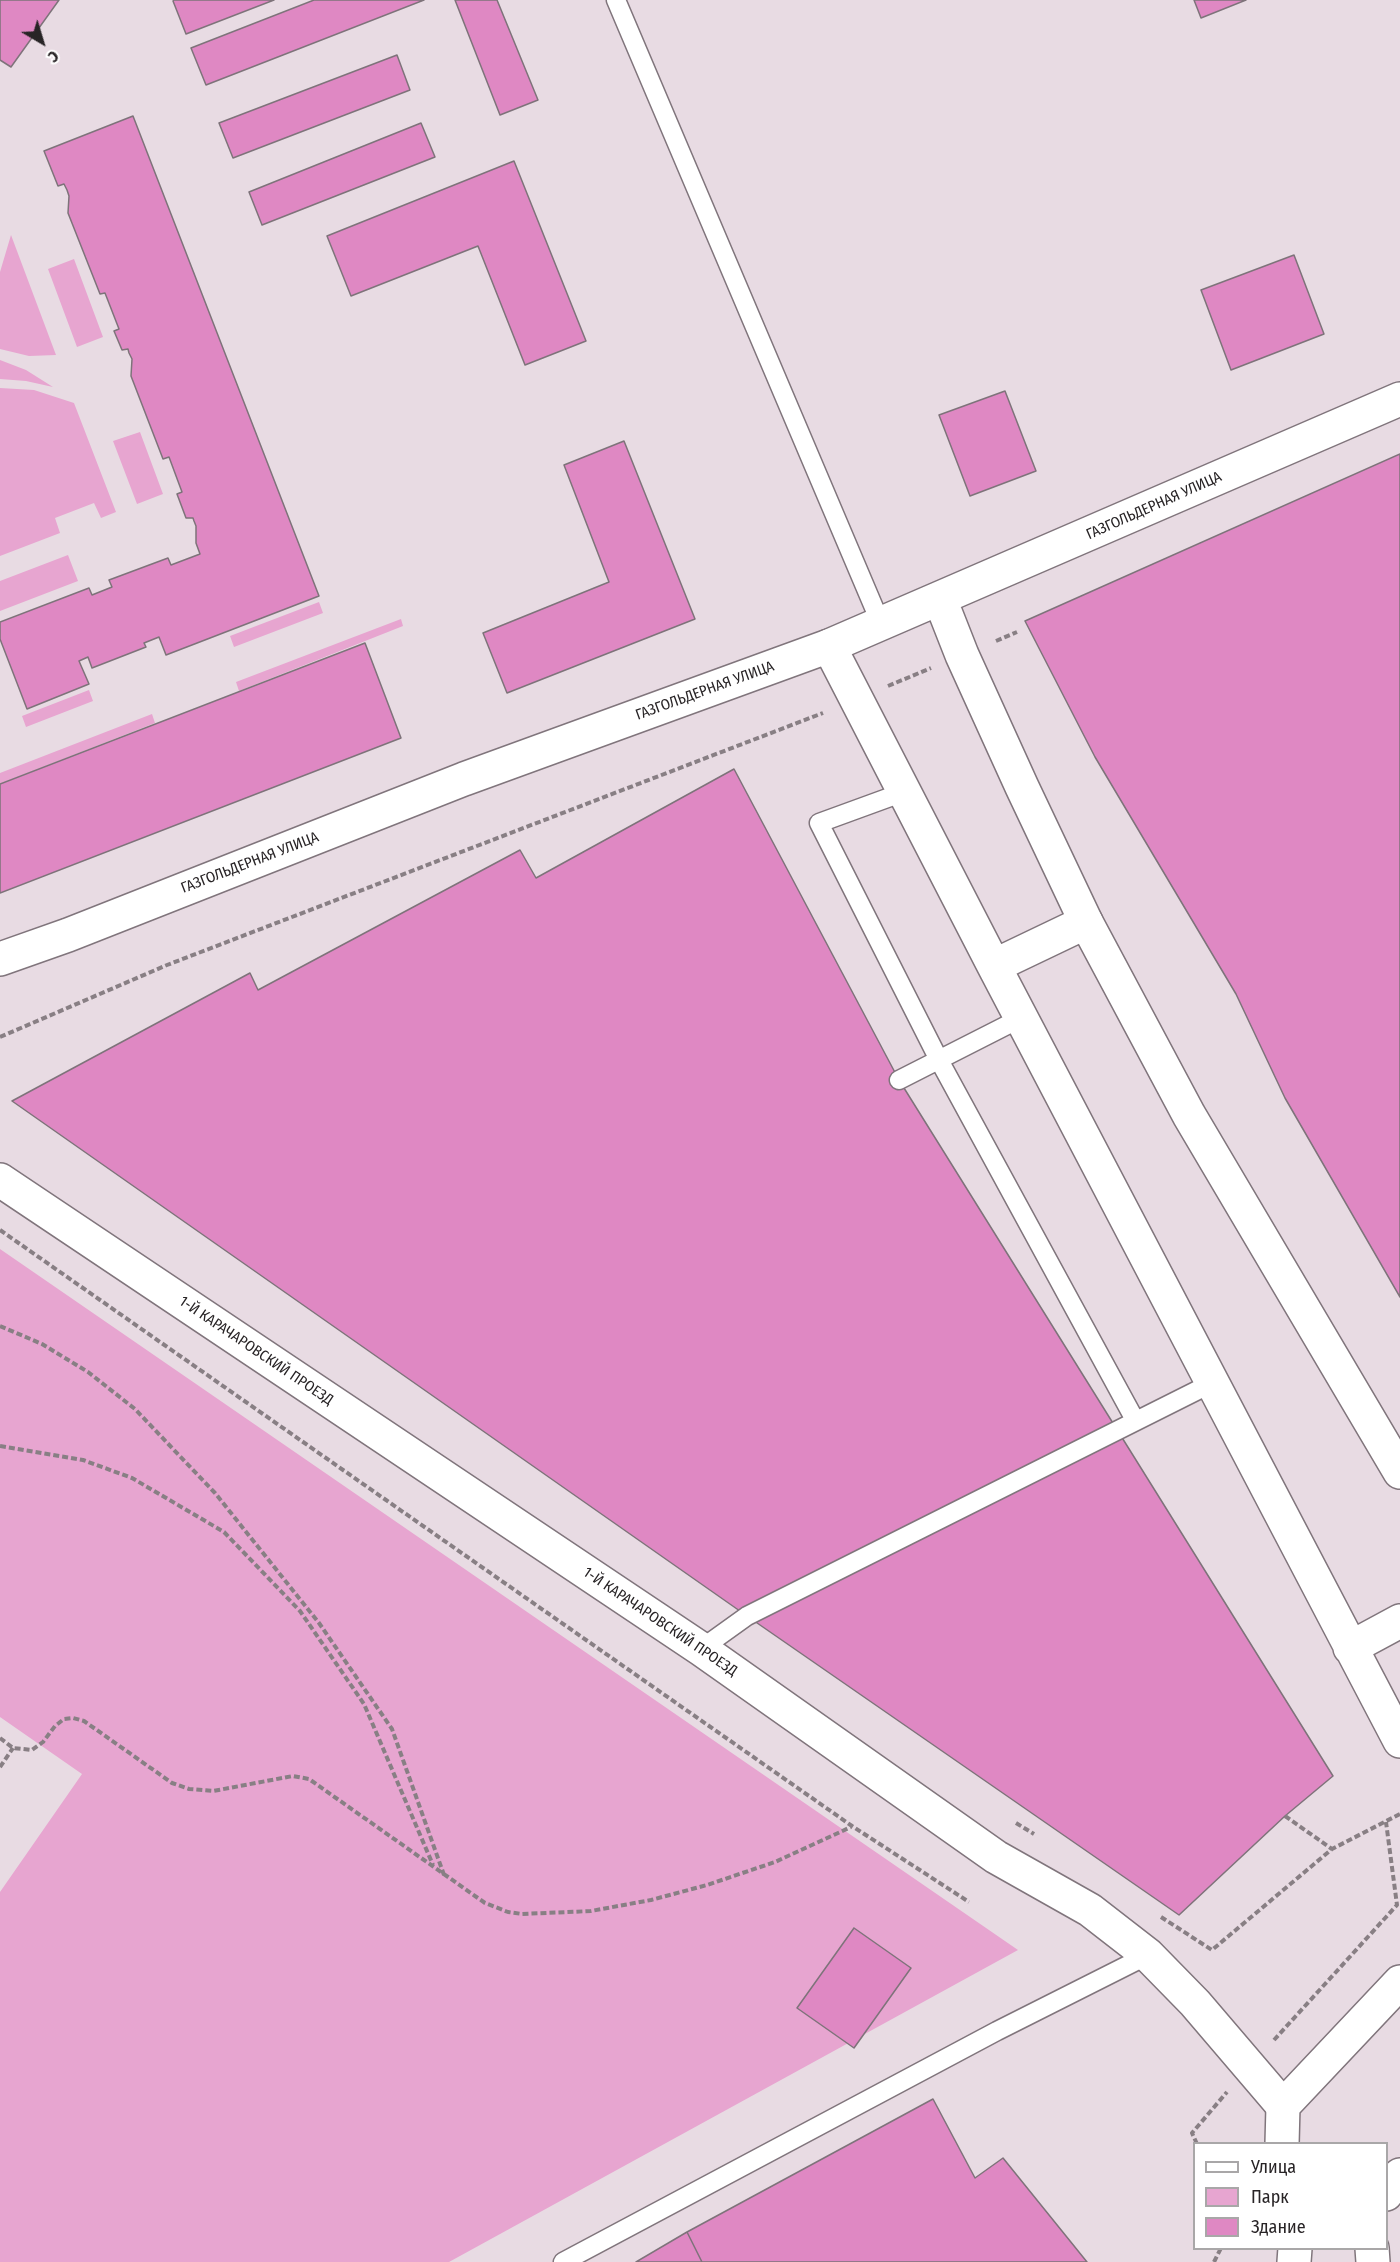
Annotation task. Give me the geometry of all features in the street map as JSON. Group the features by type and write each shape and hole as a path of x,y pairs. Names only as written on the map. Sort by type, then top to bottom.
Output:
{"street":[{"name":"ГАЗГОЛЬДЕРНАЯ УЛИЦА","path":"0,959 464,779 829,646 1400,399"},
{"path":"940,599 962,655 1086,922 1189,1115 1400,1472"},
{"path":"829,646 1400,1741"},
{"path":"994,966 1086,922"},
{"name":"1-Й КАРАЧАРОВСКИЙ ПРОЕЗД","path":"0,1180 701,1649 996,1857 1090,1910 1148,1955 1195,2003 1283,2106"},
{"path":"1350,1647 1400,1621"},
{"path":"1282,2142 1283,2106 1400,1982"},
{"path":"1388,2189 1400,2175"}],"lane":[{"path":"616,0 881,624"},
{"path":"904,792 819,824 939,1060 1135,1420"},
{"path":"899,1080 1021,1018"},
{"path":"701,1649 747,1616 1212,1383"},
{"path":"563,2262 997,2031 1148,1955"}],"path":[{"path":"0,1037 178,961 856,699 1017,632"},
{"path":"0,1230 852,1826 969,1902"},
{"path":"0,1326 42,1344 88,1372 135,1409 215,1493 319,1623 392,1730 445,1875"},
{"path":"0,1446 83,1460 132,1478 224,1532 300,1611 364,1704 434,1867"},
{"path":"0,1738 13,1748 32,1750 43,1742 55,1726 64,1719 73,1718 84,1721 172,1783 189,1789 213,1791 293,1776 309,1779 485,1903 508,1912 541,1915 591,1911 651,1900 707,1885 775,1862 852,1826"},
{"path":"0,1767 13,1748"},
{"path":"1153,1912 1212,1950 1332,1849 1400,1814"},
{"path":"1285,1816 1332,1849"},
{"path":"1196,2142 1192,2133 1397,1905 1386,1821"},
{"path":"1016,1823 1036,1835"}],"green space":[{"path":"11,235 56,355 29,356 0,349 0,272"},
{"path":"74,259 103,337 77,347 48,269"},
{"path":"0,360 26,370 53,387 26,381 0,379"},
{"path":"0,388 34,390 74,403 116,512 101,518 94,503 55,518 60,533 0,556"},
{"path":"140,432 163,494 137,504 113,441"},
{"path":"68,555 78,581 0,611 0,581"},
{"path":"319,602 323,613 234,647 230,636"},
{"path":"401,619 403,626 239,691 236,682"},
{"path":"89,690 93,701 26,727 22,716"},
{"path":"152,714 155,723 0,784 0,773"},
{"path":"0,1249 1018,1950 449,2262 0,2262 0,1892 82,1774 0,1717"}],"building":[{"path":"0,0 59,0 11,67 0,60"},
{"path":"174,0 274,0 186,34"},
{"path":"314,0 424,0 206,85 191,48"},
{"path":"455,0 497,0 538,100 500,115"},
{"path":"1194,0 1246,0 1201,18"},
{"path":"397,55 410,90 233,158 219,123"},
{"path":"133,116 319,596 166,655 159,637 144,643 146,647 92,668 88,657 79,661 89,684 27,709 0,639 0,622 89,588 92,595 112,587 109,580 168,558 171,565 200,554 196,543 196,526 193,518 186,518 177,494 182,492 169,457 163,459 131,376 132,359 128,349 122,350 114,331 119,329 105,293 100,294 68,213 67,190 64,184 58,186 44,151"},
{"path":"421,123 435,157 262,225 249,192"},
{"path":"514,161 586,341 525,365 478,246 351,296 327,236"},
{"path":"1294,255 1324,334 1231,370 1201,290"},
{"path":"1005,391 1036,471 970,496 939,415"},
{"path":"624,441 695,619 507,693 483,633 609,582 564,465"},
{"path":"1400,454 1400,1297 1285,1098 1236,994 1095,757 1025,621"},
{"path":"365,643 401,738 0,893 0,784"},
{"path":"734,769 899,1080 1333,1776 1285,1816 1179,1915 747,1616 12,1101 250,973 258,990 520,850 536,878"},
{"path":"854,1928 911,1968 854,2048 797,2008"},
{"path":"933,2099 975,2178 1003,2158 1087,2262 702,2262 687,2232"},
{"path":"687,2232 702,2262 636,2262"}]}
